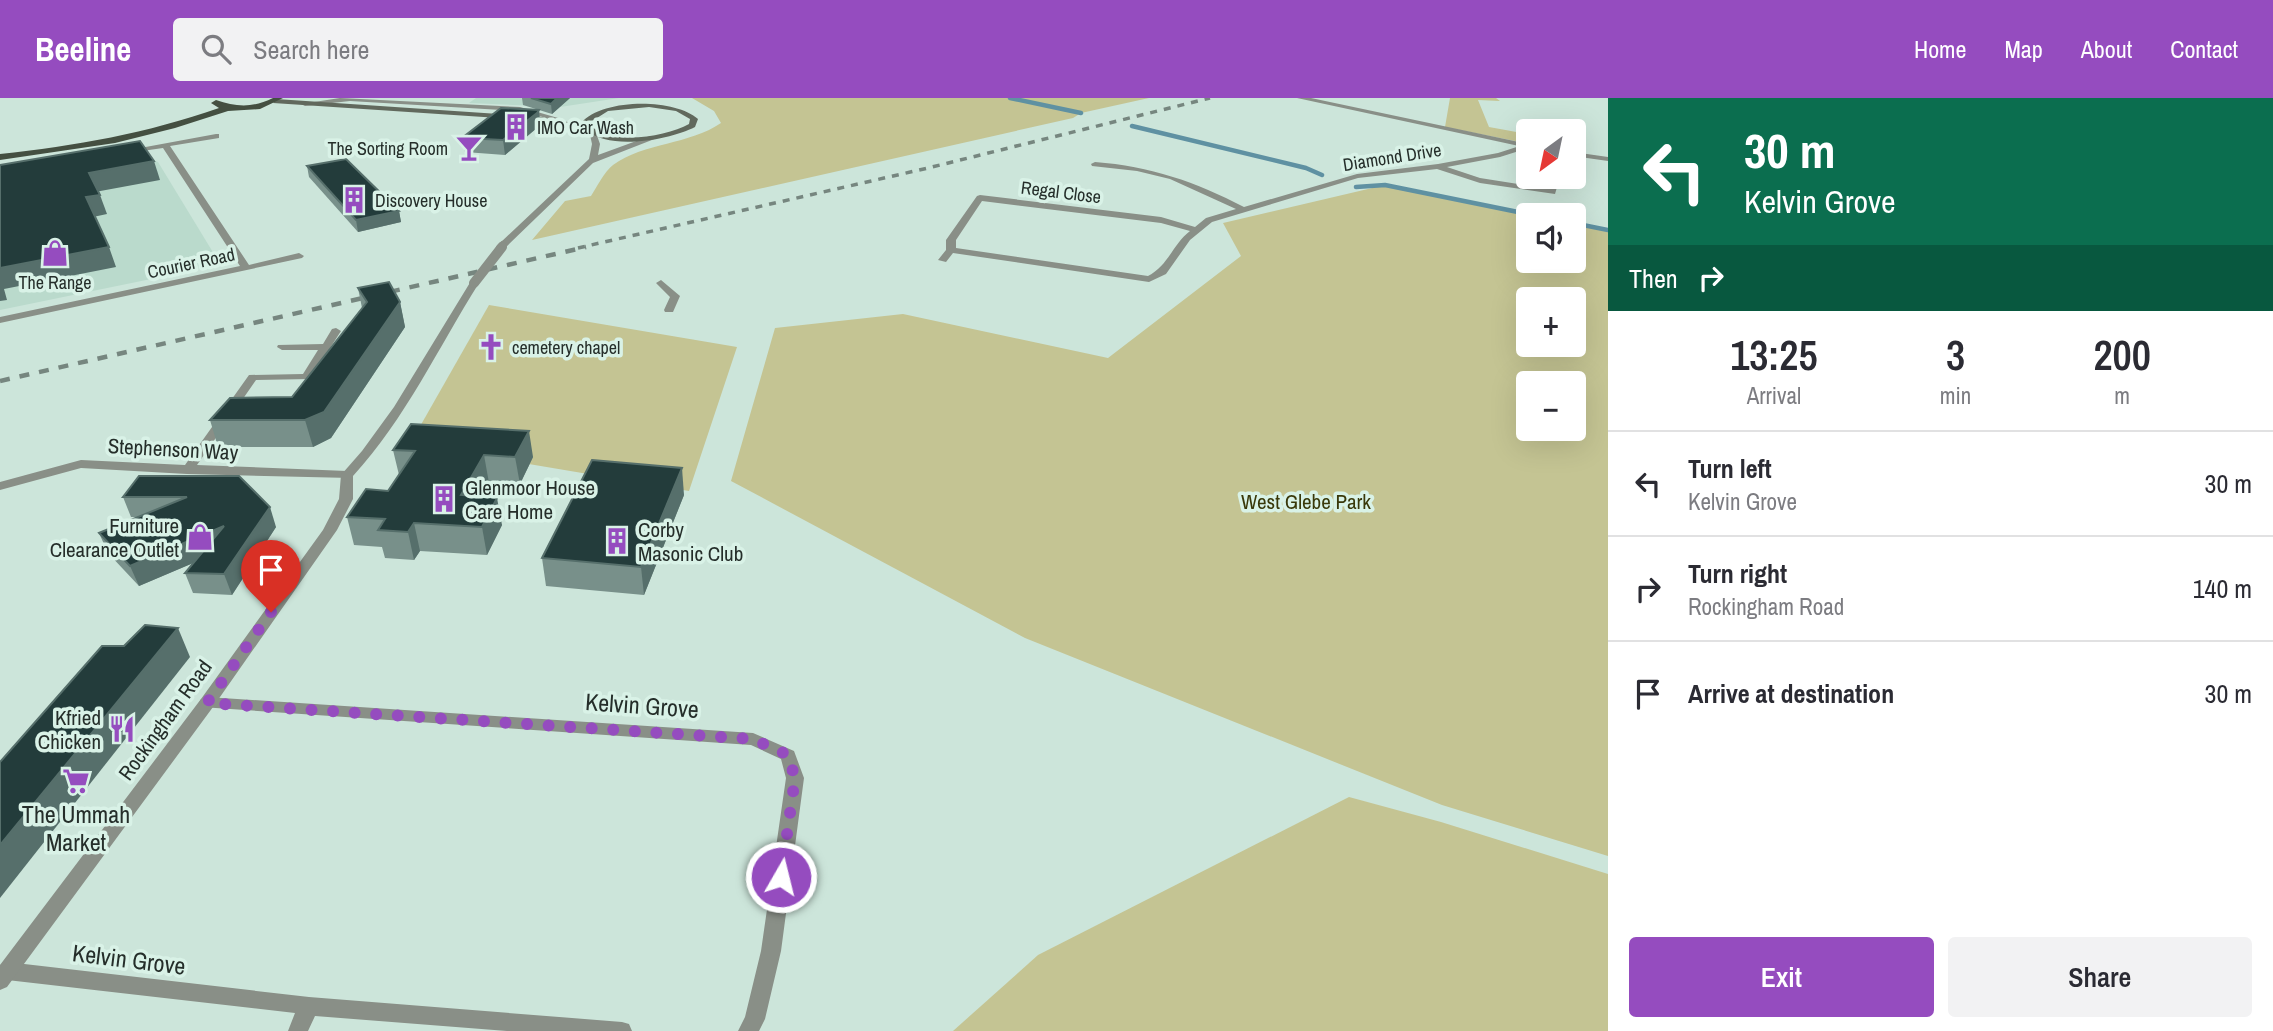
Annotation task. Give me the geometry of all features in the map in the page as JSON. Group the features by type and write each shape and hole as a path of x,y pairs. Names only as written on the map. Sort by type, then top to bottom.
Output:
{"main road":[{"path":"217,98 216,104 227,108"},
{"path":"0,157 93,145 227,108 259,107 278,100 542,119 597,113 639,98"},
{"path":"542,119 629,139 653,138 684,131 692,125 694,119 671,98"},
{"path":"614,108 649,105 680,109"},
{"path":"589,130 585,123 597,113"}],"street":[{"path":"1301,98 1516,144"},
{"path":"305,104 350,99 520,109 554,118"},
{"path":"589,130 596,144 593,159"},
{"path":"110,154 216,136"},
{"path":"347,475 368,455 390,424 474,283 503,245 593,159 653,138"},
{"name":"Courier Road","path":"0,320 246,268 165,145"},
{"name":"Diamond Drive","path":"1198,230 1209,220 1357,176 1437,166 1516,150"},
{"path":"1586,156 1608,159"},
{"path":"1095,164 1136,166 1169,174 1244,210"},
{"path":"1437,166 1458,176 1516,189"},
{"path":"1516,189 1551,197 1553,189"},
{"name":"Regal Close","path":"943,260 951,250 951,240 980,198 1161,220 1198,230"},
{"path":"951,250 1149,279 1163,272 1187,238 1198,230"},
{"path":"246,268 299,256"},
{"path":"661,283 675,296 669,310"},
{"path":"187,470 238,407 253,377 306,377 337,331"},
{"path":"282,347 326,347"},
{"name":"Stephenson Way","path":"0,486 81,464 347,475"},
{"name":"Rockingham Road","path":"3,976 207,703 330,530 346,499 347,475"},
{"name":"Kelvin Grove","path":"207,703 753,739 788,755 795,778 771,951 755,1019 748,1031"},
{"name":"Kelvin Grove","path":"3,976 309,1006 622,1031"},
{"path":"298,1031 309,1006"}],"shaded area":[{"path":"476,98 619,98 560,107 469,103"},
{"path":"150,159 158,162 214,254 210,260 190,271 0,310 0,185"}],"green space":[{"path":"692,98 1149,98 1081,113 1073,118 532,240 565,201 591,196 613,165 626,157 695,136 721,123 714,111"},
{"path":"1450,98 1496,98 1500,101 1478,100 1489,127 1516,132 1516,141 1445,127"},
{"name":"West Glebe Park","path":"1385,185 1516,212 1516,273 1586,273 1586,226 1608,230 1608,856 1442,805 1025,638 731,481 775,328 903,314 1108,358 1241,256 1223,223"},
{"path":"489,305 737,347 689,491 410,444"},
{"path":"1349,797 1441,822 1608,874 1608,1031 953,1031 1038,955"}],"building":[{"path":"531,98 557,98 551,104"},
{"path":"501,108 539,110 503,140 462,138"},
{"path":"140,141 154,161 89,173 100,195 86,197 109,247 0,268 0,165"},
{"name":"Discovery House","path":"346,159 399,211 356,220 307,166"},
{"path":"389,282 400,302 324,412 305,420 210,420 230,398 292,397 367,302 358,288"},
{"path":"411,424 529,431 515,457 484,455 461,495 497,498 482,527 414,523 408,532 378,530 385,519 347,517 366,489 388,491 415,451 393,450"},
{"name":"Corby Masonic Club","path":"592,460 682,468 641,567 542,558"},
{"path":"139,476 239,476 270,507 224,574 185,573 224,526 130,566 99,533 187,497 123,497"},
{"path":"145,625 178,628 0,845 0,762 102,646 124,646"}],"waterway":[{"path":"1010,98 1081,113"},
{"path":"1132,126 1306,168 1322,175"},
{"path":"1356,187 1385,185 1516,212"},
{"path":"1586,226 1608,230"}],"railway":[{"path":"578,248 928,168 1210,98"},
{"path":"0,381 586,247"}],"place":[{"name":"IMO Car Wash","path":"516,127"},
{"name":"The Sorting Room","path":"469,148"},
{"name":"Discovery House","path":"354,200"},
{"name":"The Range","path":"55,253"},
{"name":"cemetery chapel","path":"491,347"},
{"name":"Glenmoor House Care Home","path":"444,499"},
{"name":"Furniture Clearance Outlet","path":"200,537"},
{"name":"Corby Masonic Club","path":"617,541"},
{"name":"Kfried Chicken","path":"122,729"},
{"name":"The Ummah Market","path":"76,781"}],"route":[{"path":"271,612 207,703 753,739 788,755 795,778 781,877"}]}
